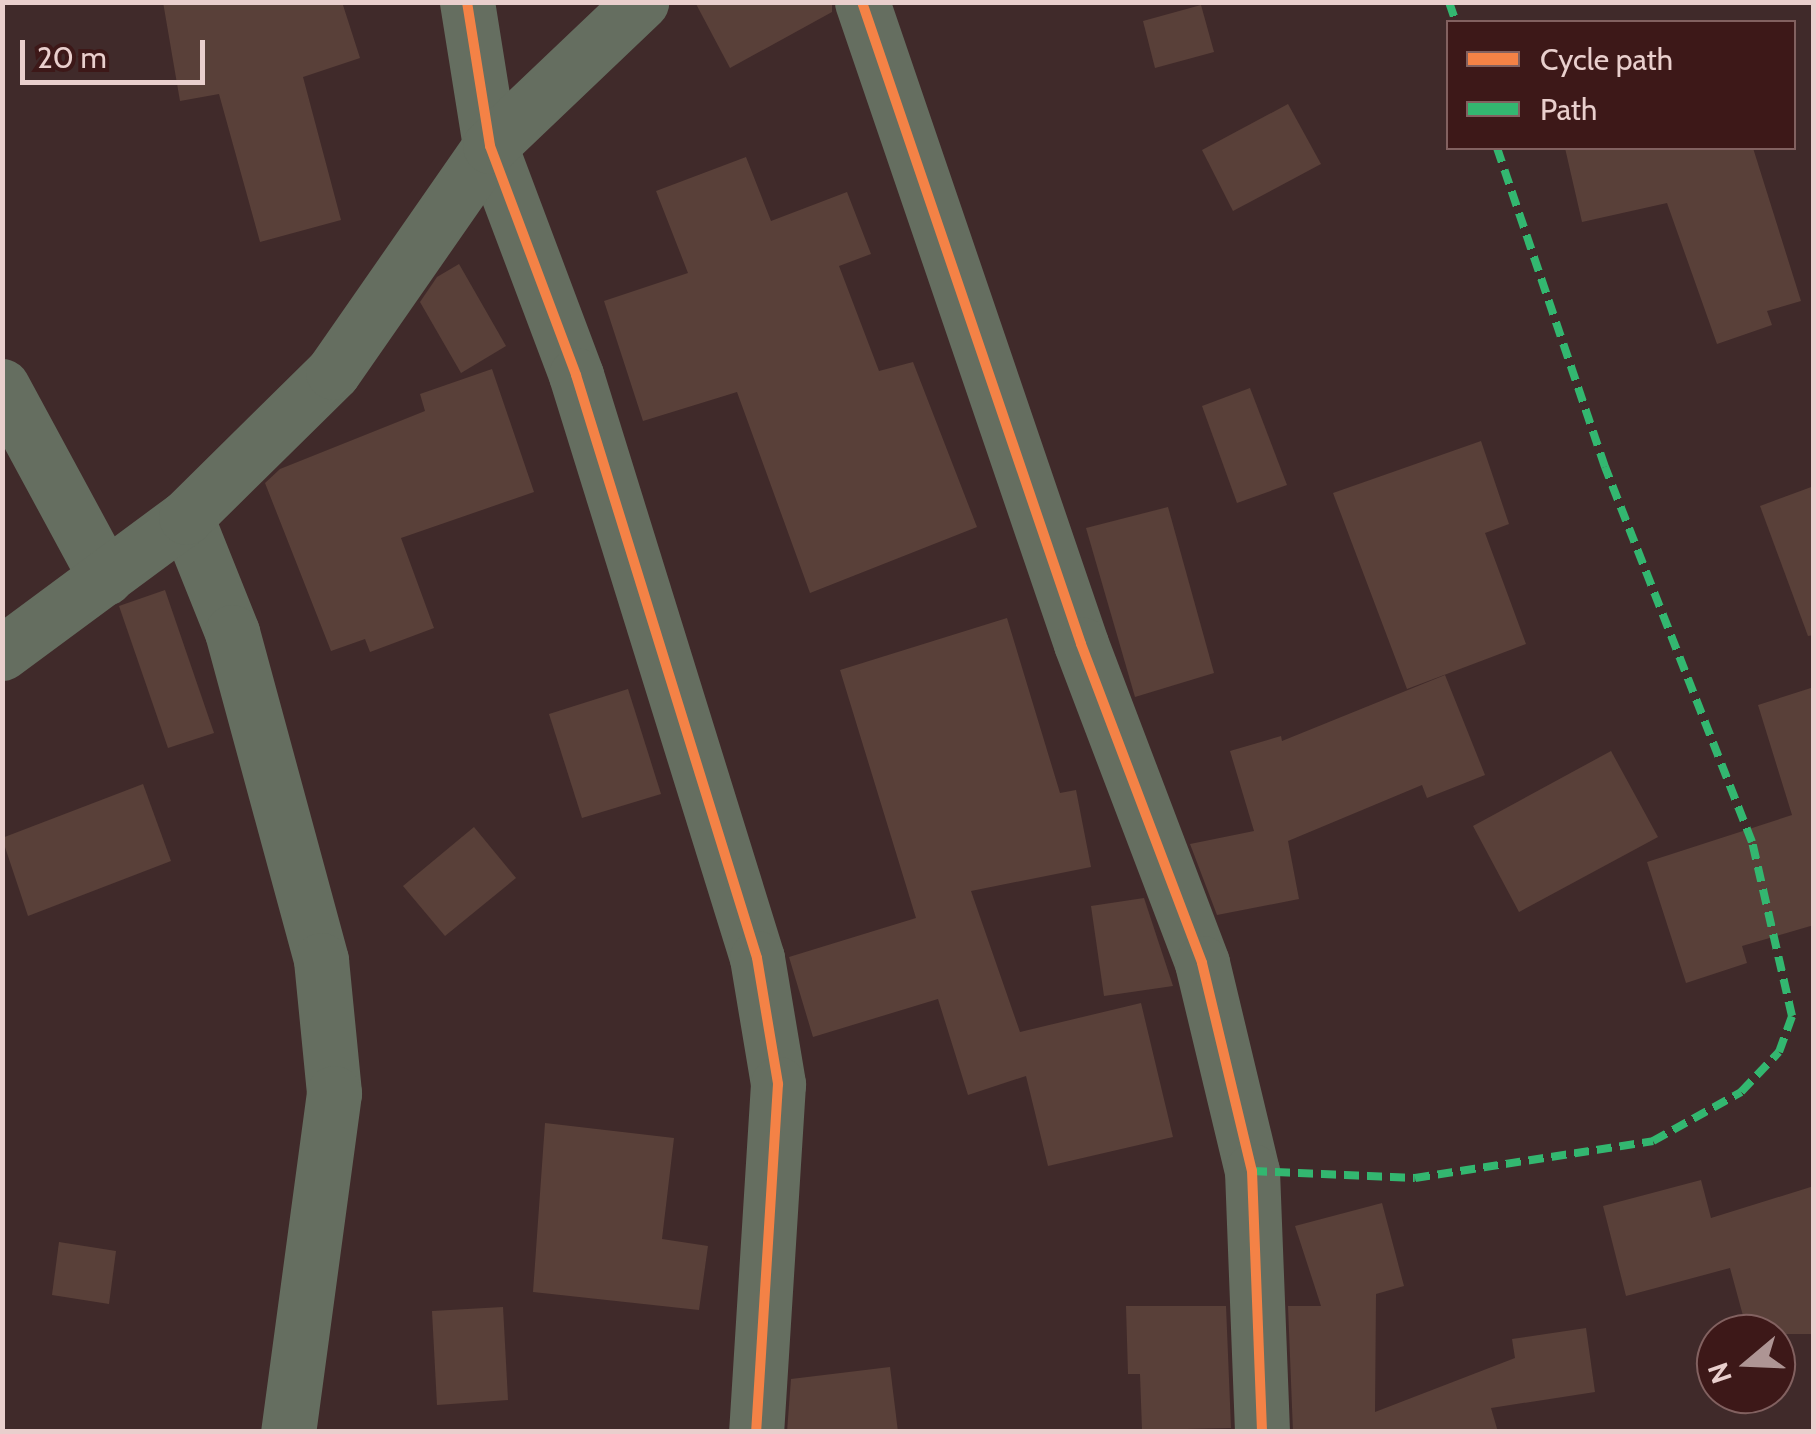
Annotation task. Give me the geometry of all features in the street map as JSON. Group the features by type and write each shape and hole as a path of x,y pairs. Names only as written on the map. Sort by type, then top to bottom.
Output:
{"street":[{"path":"467,2 490,146 576,375 757,958 778,1084 756,1432"},
{"path":"2,653 186,517 333,372 490,146 641,2"},
{"path":"862,2 1082,644 1202,963 1252,1171 1262,1432"},
{"path":"2,386 106,578"},
{"path":"186,517 232,632 321,960 334,1093 288,1432"}],"building":[{"path":"163,2 342,2 360,58 303,77 341,220 260,242 219,94 180,101"},
{"path":"695,2 832,2 832,12 730,68"},
{"path":"1201,5 1214,52 1155,68 1143,21"},
{"path":"1288,104 1321,164 1233,211 1202,150"},
{"path":"1565,150 1754,150 1801,301 1767,311 1772,325 1717,344 1667,203 1582,222"},
{"path":"746,157 771,221 847,192 871,254 839,266 879,371 913,362 977,527 810,593 737,392 643,421 604,301 688,273 656,191"},
{"path":"459,264 506,346 461,373 420,302 437,277"},
{"path":"492,369 534,492 401,538 434,628 370,652 365,639 331,651 265,483 280,469 425,411 420,394"},
{"path":"1250,388 1287,485 1237,503 1202,406"},
{"path":"1481,441 1509,524 1485,533 1526,644 1407,689 1333,493"},
{"path":"1814,486 1814,635 1808,636 1760,506"},
{"path":"1168,507 1214,673 1135,697 1086,528"},
{"path":"165,590 214,733 168,748 119,606"},
{"path":"1007,618 1060,793 1076,790 1091,867 971,891 1020,1032 1141,1003 1173,1137 1048,1166 1026,1076 968,1095 938,999 813,1037 789,957 916,918 840,670"},
{"path":"1445,675 1485,775 1427,798 1422,785 1288,841 1299,899 1217,915 1190,844 1254,831 1230,751 1281,736 1282,741"},
{"path":"1814,687 1814,925 1742,946 1747,963 1686,983 1647,862 1792,815 1758,705"},
{"path":"628,689 661,794 582,818 549,714"},
{"path":"1611,751 1658,837 1519,912 1473,826"},
{"path":"143,784 171,861 28,916 2,838"},
{"path":"474,827 516,878 445,936 403,886"},
{"path":"1144,898 1173,986 1104,996 1091,906"},
{"path":"545,1123 674,1138 662,1239 708,1246 699,1310 533,1292"},
{"path":"1701,1180 1711,1218 1814,1186 1814,1334 1796,1334 1796,1314 1743,1314 1730,1268 1626,1296 1603,1206"},
{"path":"1382,1203 1404,1286 1376,1294 1375,1412 1515,1358 1512,1339 1586,1328 1595,1392 1491,1408 1498,1432 1293,1432 1288,1306 1321,1306 1295,1226"},
{"path":"59,1242 116,1251 109,1304 52,1295"},
{"path":"1126,1306 1226,1306 1231,1428 1142,1430 1140,1374 1128,1374"},
{"path":"503,1307 508,1400 437,1405 432,1311"},
{"path":"890,1367 898,1432 787,1432 791,1379"}],"marked path":[{"path":"1449,2 1455,20"},
{"path":"1252,1171 1415,1178 1653,1141 1741,1092 1779,1052 1792,1016 1752,842 1605,467 1498,150"}],"cycle path":[{"path":"467,2 490,146 576,375 757,958 778,1084 756,1432"},
{"path":"862,2 1081,644 1202,963 1252,1171 1262,1432"}]}
